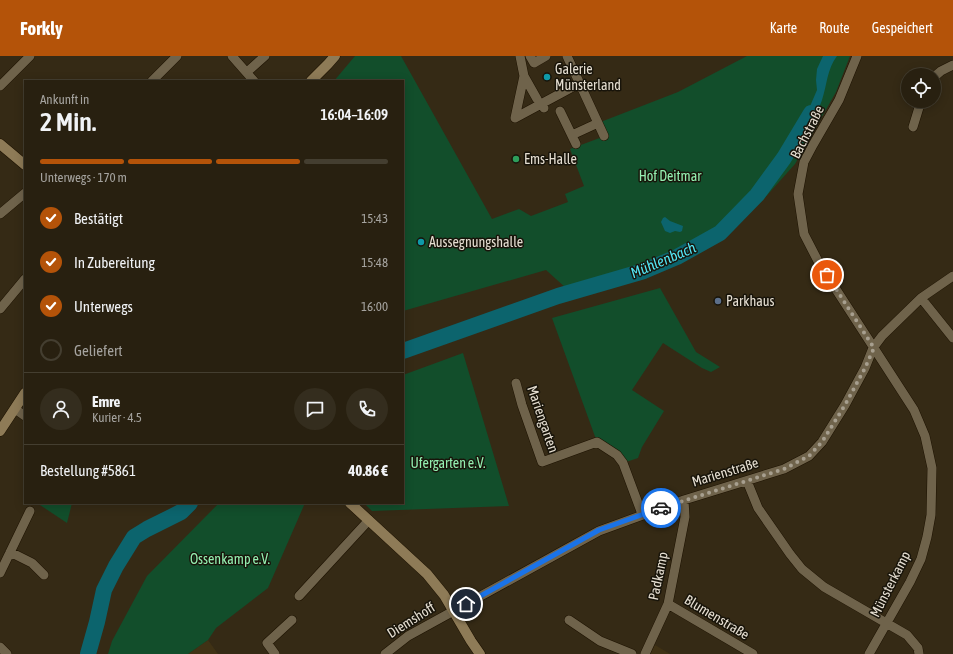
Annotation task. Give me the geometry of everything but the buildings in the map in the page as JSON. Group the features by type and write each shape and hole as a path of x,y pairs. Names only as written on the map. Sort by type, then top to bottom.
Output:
{"street":[{"path":"0,86 30,56"},
{"path":"153,80 177,56"},
{"path":"232,56 253,80"},
{"path":"247,72 265,56"},
{"path":"313,80 334,56"},
{"path":"541,104 524,76 521,60 530,56 534,62 546,56"},
{"path":"567,56 604,136"},
{"name":"Bachstraße","path":"857,56 839,100 804,162 798,194 804,234 815,257 874,348"},
{"path":"941,71 953,65"},
{"path":"524,76 515,118 580,83"},
{"path":"913,127 919,108"},
{"path":"560,111 576,144"},
{"path":"572,135 598,123"},
{"path":"0,144 24,164"},
{"path":"0,214 24,194"},
{"name":"Marienstraße","path":"453,611 599,530 684,500 784,469 809,456 822,442 845,405 874,348 882,336 921,298 953,276"},
{"path":"0,309 24,280"},
{"path":"921,298 953,338"},
{"name":"Münsterkamp","path":"869,654 910,582 921,559 931,515 932,468 925,436 914,410 874,348"},
{"name":"Mariengarten","path":"516,383 542,462 597,442 617,455 623,463 642,514"},
{"path":"0,431 24,395"},
{"path":"15,409 24,415"},
{"path":"747,481 758,508 802,569 824,587 907,635 918,648 919,654"},
{"name":"Padkamp","path":"645,654 668,604 685,517 684,500"},
{"path":"351,504 426,574 444,595 480,654"},
{"path":"0,573 30,511"},
{"path":"299,596 369,520"},
{"path":"10,552 32,563 44,575"},
{"name":"Blumenstraße","path":"668,604 753,654"},
{"name":"Diemshoff","path":"385,654 408,636 453,611"},
{"path":"275,654 267,643 292,620"},
{"path":"569,620 600,640 632,654"},
{"path":"0,647 6,654"}],"shaded area":[{"path":"208,640 218,654 188,654"},
{"path":"655,645 670,654 650,654"}],"green space":[{"name":"Hof Deitmar","path":"355,56 401,56 492,219 519,209 531,216 568,202 565,194 584,186 570,149 605,136 598,123 678,92 747,56 850,56 836,92 795,164 762,201 720,233 671,266 577,298 546,270 404,311 404,80 335,80"},
{"path":"660,288 696,352 720,367 711,372 702,368 663,343 632,390 664,411 642,447 638,458 623,463 597,442 552,318"},
{"name":"Ufergarten e.V.","path":"463,353 509,506 372,511 365,504 404,504 404,375"},
{"path":"38,504 72,504 67,523"},
{"name":"Ossenkamp e.V.","path":"218,504 305,504 268,588 216,628 208,640 188,654 108,654 112,641 147,576"}],"water":[{"path":"823,56 837,56 831,66 820,104 804,134 795,128 805,118 817,90 817,69"},
{"path":"665,217 670,221 683,226 682,231 670,233 665,231 661,222"}],"waterway":[{"name":"Mühlenbach","path":"404,351 558,296 644,271 677,257 720,233 757,195 784,158 811,113"},
{"name":"Mühlenbach","path":"88,654 104,590 116,566 134,537 181,512 189,504"}],"way so far":[{"path":"661,508 784,469 809,456 822,442 856,386 874,348 827,275"}],"place":[{"name":"Galerie Münsterland","path":"547,77"},
{"name":"Ems-Halle","path":"516,159"},
{"name":"Aussegnungshalle","path":"421,242"},
{"name":"Parkhaus","path":"718,301"}],"route":[{"path":"466,604 599,530 661,508"}]}
